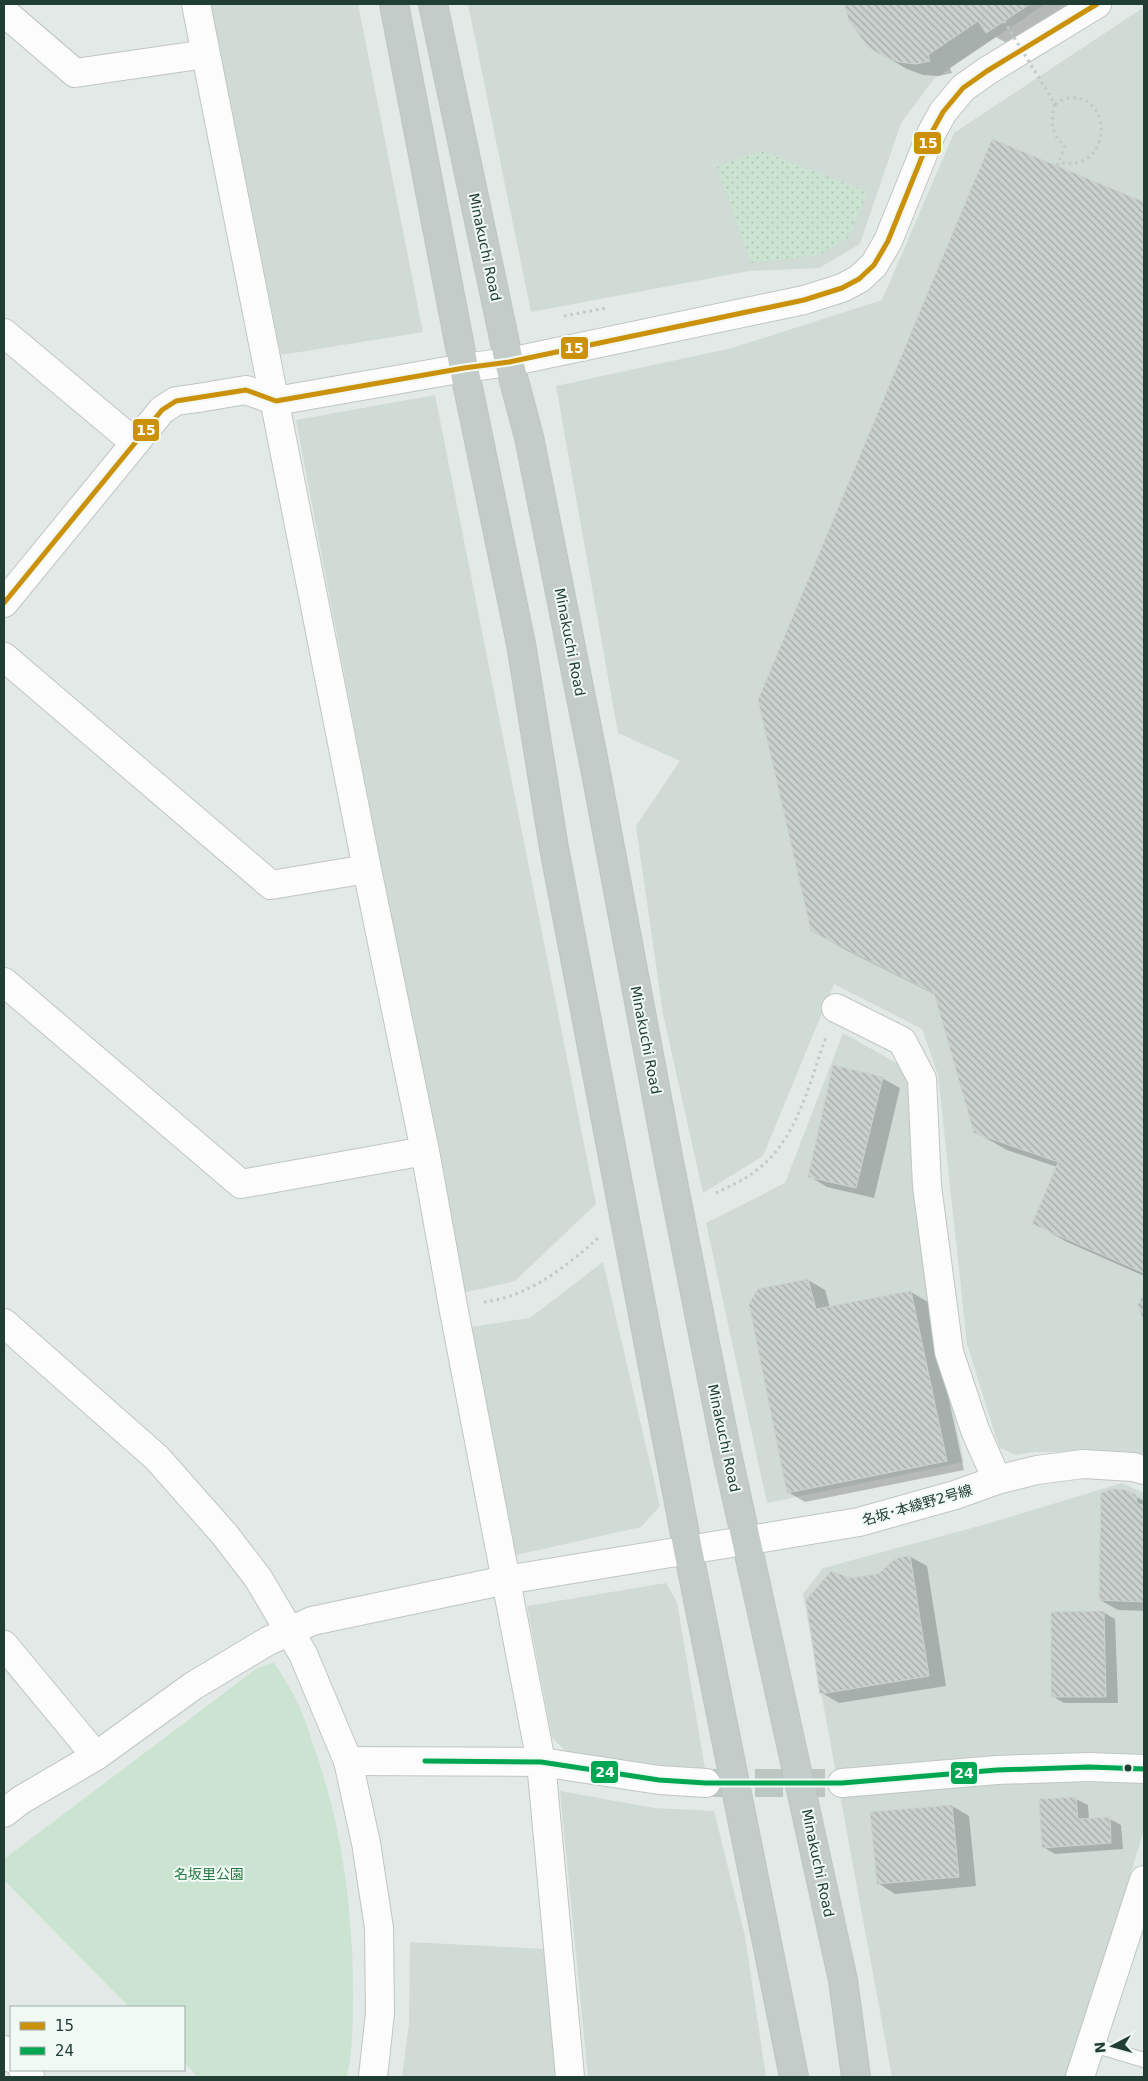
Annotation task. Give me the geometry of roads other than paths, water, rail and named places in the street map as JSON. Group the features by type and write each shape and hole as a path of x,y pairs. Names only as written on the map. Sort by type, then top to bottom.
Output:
{"highway":[{"path":"394,4 464,368 521,644 554,848 688,1550 794,2077"},
{"name":"Minakuchi Road","path":"433,4 509,362 529,437 598,778 672,1176 726,1449 843,1980 856,2077"},
{"path":"843,1980 872,2077"}],"street":[{"path":"196,4 367,869 425,1151 541,1762 570,2077"},
{"path":"4,603 134,442 162,410 176,401 246,390 276,401 464,368 509,362 804,300 842,288 859,279 874,265 888,241 932,132 943,112 958,94 987,71 1096,4"},
{"path":"4,12 75,74 206,54"},
{"path":"4,333 134,442"},
{"path":"4,657 271,885 367,869"},
{"path":"4,982 241,1184 425,1151"},
{"path":"836,1008 902,1041 922,1079 927,1186 949,1352 975,1430 997,1480"},
{"path":"4,1322 156,1458 225,1535 253,1571 303,1654 348,1761 366,1842 379,1928 380,2013 373,2077"},
{"name":"名坂･本綾野2号線","path":"4,1813 20,1800 96,1756 193,1686 251,1650 288,1630 312,1621 506,1580 859,1522 955,1495 997,1480 1037,1470 1083,1464 1133,1467 1144,1470"},
{"path":"4,1645 96,1756"},
{"path":"348,1761 541,1762 659,1780 706,1783"},
{"path":"842,1783 997,1770 1089,1767 1144,1769"},
{"path":"1080,2077 1144,1880"}],"lane":[{"path":"1090,2044 1144,2060"}],"tunnel":[{"path":"713,1783 842,1783"}],"park label":[{"name":"名坂里公園","path":"209,1874"}]}
